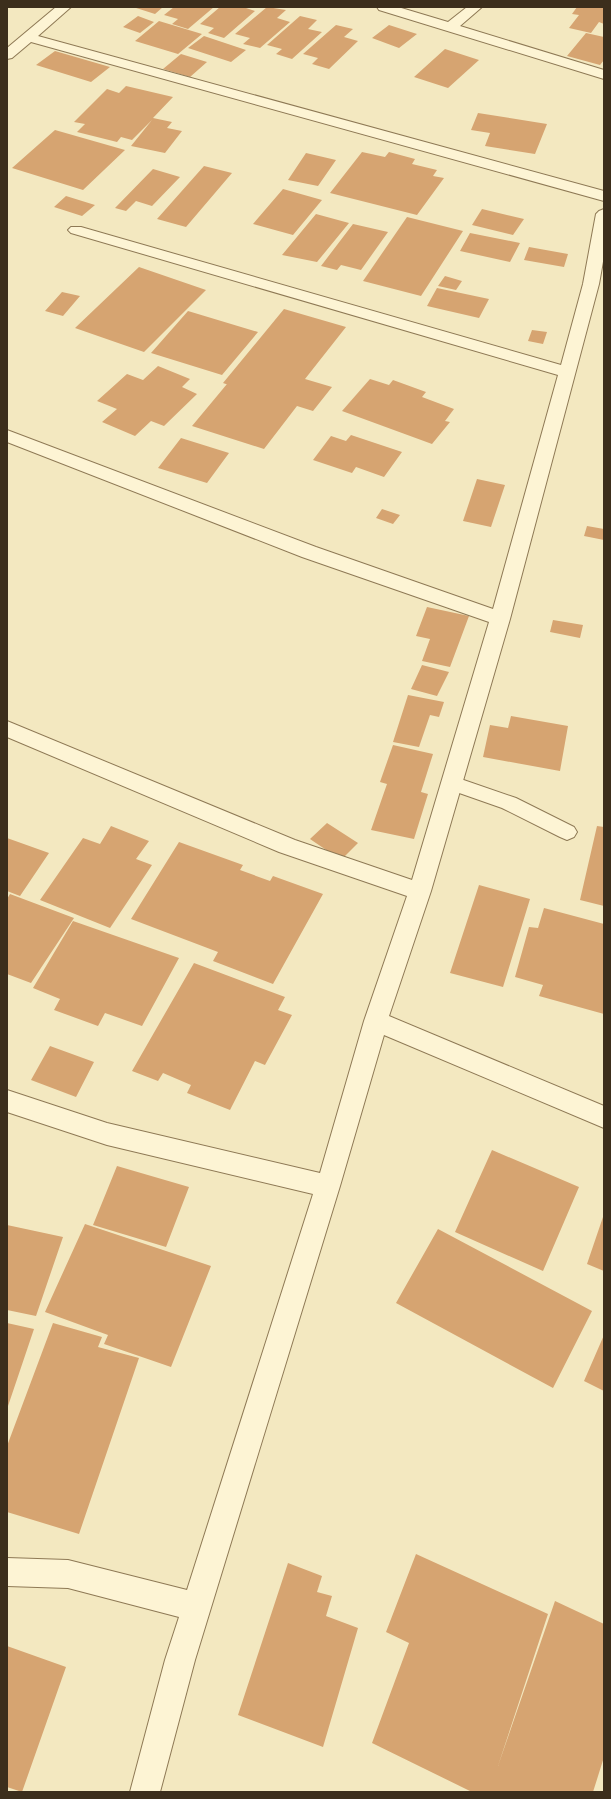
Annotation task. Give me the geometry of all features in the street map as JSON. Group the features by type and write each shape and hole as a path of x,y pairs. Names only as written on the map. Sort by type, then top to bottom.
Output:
{"street":[{"path":"7,55 64,7"},
{"path":"384,7 604,75"},
{"path":"450,27 475,7"},
{"path":"28,36 604,196"},
{"path":"145,1792 180,1660 328,1186 376,1021 420,891 500,619 591,284 604,214"},
{"path":"76,230 566,372"},
{"path":"7,436 308,552 500,619"},
{"path":"7,729 287,846 420,891"},
{"path":"376,1021 604,1117"},
{"path":"7,1101 108,1134 328,1186"},
{"path":"7,1572 68,1574 197,1607"}],"lane":[{"path":"452,783 509,802 567,832"}],"building":[{"path":"133,7 163,7 155,14"},
{"path":"174,7 214,7 188,29 172,24 178,19 164,15"},
{"path":"220,7 243,7 255,11 224,38 208,33 214,28 200,24"},
{"path":"267,7 286,10 277,18 290,22 260,48 243,44 250,38 235,34"},
{"path":"577,7 604,7 604,24 599,22 591,33 569,28 579,15 572,14"},
{"path":"138,16 154,22 140,33 123,27"},
{"path":"300,16 317,20 308,29 322,32 292,59 276,54 282,49 267,45"},
{"path":"159,21 202,34 178,54 135,41"},
{"path":"336,25 353,29 344,37 358,41 329,69 312,64 318,58 303,54"},
{"path":"389,25 417,34 399,48 372,38"},
{"path":"586,33 604,37 604,60 600,65 567,56"},
{"path":"204,36 246,50 231,62 188,48"},
{"path":"445,49 479,60 448,88 414,77"},
{"path":"55,51 110,67 91,82 36,65"},
{"path":"181,54 207,62 190,77 163,69"},
{"path":"126,86 173,97 153,118 172,122 167,128 182,131 165,153 131,146 152,120 132,140 121,137 117,142 77,132 85,124 74,122 107,89 119,93"},
{"path":"478,113 547,124 535,154 485,146 490,133 471,130"},
{"path":"55,130 125,150 83,190 12,168"},
{"path":"362,152 385,157 389,152 415,159 412,164 437,170 433,176 444,178 417,215 330,193"},
{"path":"306,153 336,160 318,186 288,180"},
{"path":"204,166 232,173 186,227 157,219"},
{"path":"153,169 180,177 152,206 136,201 126,211 115,208"},
{"path":"283,189 322,200 293,235 253,224"},
{"path":"66,196 95,205 82,216 54,207"},
{"path":"482,209 524,219 513,235 472,225"},
{"path":"316,214 349,223 317,262 282,255"},
{"path":"407,217 463,231 421,296 363,281"},
{"path":"353,224 388,232 361,270 341,265 337,270 321,266"},
{"path":"470,233 520,243 510,262 460,251"},
{"path":"529,247 568,254 564,267 524,260"},
{"path":"139,267 206,290 144,352 75,328"},
{"path":"445,276 462,281 456,290 438,286"},
{"path":"437,288 489,299 479,318 427,306"},
{"path":"62,292 80,296 63,316 45,311"},
{"path":"284,309 346,327 305,379 332,387 313,411 297,406 264,449 192,426 227,384 223,383"},
{"path":"188,311 258,332 222,375 151,353"},
{"path":"532,330 547,332 543,344 528,341"},
{"path":"158,366 190,379 182,387 197,394 164,426 151,421 135,436 102,422 117,409 97,401 127,374 143,380"},
{"path":"370,379 389,385 393,380 426,392 422,397 454,409 445,421 450,422 432,444 342,411"},
{"path":"351,435 402,452 384,477 356,467 352,473 313,460 331,436 346,441"},
{"path":"181,438 229,453 207,483 158,468"},
{"path":"477,479 505,485 491,527 463,521"},
{"path":"382,509 400,515 393,524 376,518"},
{"path":"587,526 604,529 604,540 584,536"},
{"path":"427,607 469,616 450,667 422,661 430,639 416,636"},
{"path":"553,620 583,625 580,638 550,632"},
{"path":"422,665 449,672 437,696 411,689"},
{"path":"408,695 444,702 439,717 430,715 419,747 393,742"},
{"path":"511,716 568,726 560,771 483,757 490,725 508,728"},
{"path":"393,745 433,754 421,792 428,794 414,839 371,830 387,784 380,782"},
{"path":"327,823 358,843 341,860 310,839"},
{"path":"111,826 149,841 136,859 152,865 110,928 40,900 83,838 100,844"},
{"path":"597,826 604,827 604,906 580,900"},
{"path":"7,838 49,853 20,896 7,891"},
{"path":"179,842 243,865 240,870 270,881 273,876 323,894 273,984 213,961 218,952 131,919"},
{"path":"479,885 530,899 503,987 450,973"},
{"path":"10,894 74,918 31,983 7,974 7,899"},
{"path":"544,908 604,924 604,1014 539,996 543,985 515,977 529,927 538,928"},
{"path":"73,921 179,958 142,1026 105,1013 98,1026 54,1010 60,999 33,988"},
{"path":"194,963 285,997 278,1010 292,1015 265,1065 255,1061 230,1110 187,1093 191,1085 163,1073 158,1081 132,1071"},
{"path":"50,1046 94,1062 76,1097 31,1080"},
{"path":"492,1150 579,1187 543,1271 455,1232"},
{"path":"117,1166 189,1187 166,1247 93,1225"},
{"path":"604,1214 604,1271 587,1264"},
{"path":"85,1224 211,1266 171,1367 104,1344 108,1335 45,1312"},
{"path":"7,1225 63,1237 36,1316 7,1310"},
{"path":"438,1229 592,1311 553,1388 396,1303"},
{"path":"7,1323 34,1329 7,1409"},
{"path":"53,1323 102,1337 98,1347 139,1358 79,1534 7,1512 7,1446"},
{"path":"604,1335 604,1391 584,1381"},
{"path":"416,1554 548,1614 498,1766 555,1601 604,1624 604,1757 593,1792 472,1792 372,1743 409,1643 386,1632"},
{"path":"288,1563 322,1576 317,1592 332,1596 326,1616 358,1628 323,1747 238,1715"},
{"path":"7,1646 66,1667 22,1792 7,1787"}]}
